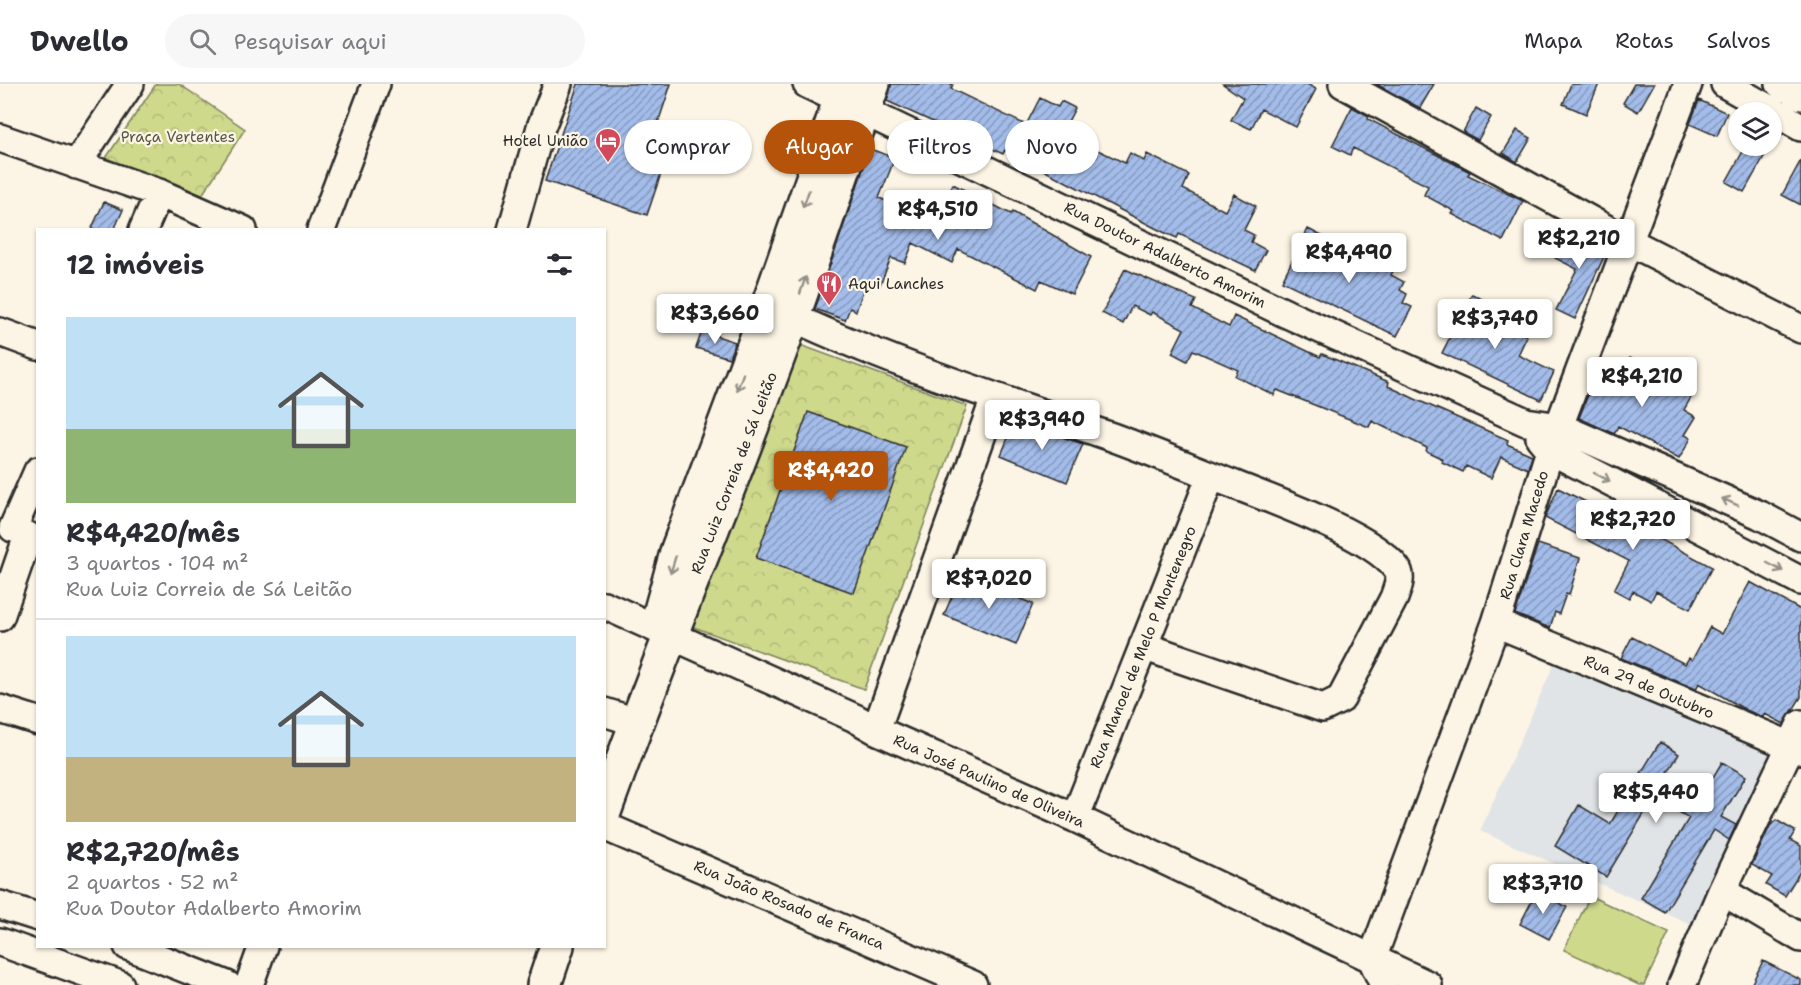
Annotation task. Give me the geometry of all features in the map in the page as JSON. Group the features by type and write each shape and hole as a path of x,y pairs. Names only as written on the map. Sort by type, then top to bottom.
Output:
{"main road":[{"name":"Rua Luiz Correia de Sá Leitão","path":"606,806 648,689 664,633 792,317 856,94"},
{"name":"Rua Luiz Correia de Sá Leitão","path":"664,633 678,549 758,335 856,94"},
{"path":"544,985 556,948"}],"street":[{"path":"76,165 130,84"},
{"path":"322,228 376,84"},
{"path":"513,228 541,127 558,84"},
{"name":"Rua Doutor Adalberto Amorim","path":"807,84 856,94 1287,314 1526,422 1743,550 1801,581"},
{"path":"1343,84 1628,241 1801,329"},
{"name":"Rua Clara Macedo","path":"1372,959 1496,623 1555,438 1688,84"},
{"path":"1725,84 1801,127"},
{"path":"1780,84 1801,96"},
{"path":"0,138 159,193 238,228"},
{"path":"144,228 159,193"},
{"path":"792,317 843,341 996,398 1114,438 1297,510 1349,534 1395,567 1399,582 1394,598 1341,699 1332,706 1323,708 1143,646"},
{"path":"2,340 36,346"},
{"path":"876,730 996,398"},
{"name":"Rua Doutor Adalberto Amorim","path":"1555,438 1760,515 1801,537"},
{"name":"Rua Manoel de Melo P Montenegro","path":"1075,818 1211,476"},
{"path":"0,617 20,532 36,478"},
{"path":"1743,550 1760,515"},
{"name":"Rua José Paulino de Oliveira","path":"606,606 855,718 876,730 1075,818 1428,985"},
{"name":"Rua 29 de Outubro","path":"1496,623 1798,740"},
{"path":"0,709 36,720"},
{"path":"606,713 636,722"},
{"path":"1682,985 1722,891 1798,740"},
{"name":"Rua João Rosado de Franca","path":"606,827 973,985"},
{"path":"1722,891 1801,938"},
{"path":"0,905 36,918"},
{"path":"27,951 36,925"},
{"path":"0,942 101,981 122,948"},
{"path":"133,948 227,985"},
{"path":"249,985 262,948"},
{"path":"1372,959 1384,985"}],"shaded area":[{"path":"1554,664 1776,752 1693,925 1480,831"}],"green space":[{"name":"Praça Vertentes","path":"156,84 179,84 245,129 202,195 106,158"},
{"path":"792,342 967,406 864,689 688,625"},
{"path":"1590,896 1669,933 1644,985 1639,985 1564,950"}],"building":[{"name":"Hotel União","path":"578,84 671,84 659,120 624,120 624,174 661,174 647,215 545,181"},
{"path":"891,84 953,84 951,89 1016,120 1005,120 1003,154 993,149 993,120 929,120 887,101"},
{"path":"1223,84 1307,84 1316,89 1296,127 1261,109 1251,129 1231,120 1243,98"},
{"path":"1376,84 1434,84 1420,108"},
{"path":"1571,84 1599,84 1586,114 1563,104"},
{"path":"1634,84 1654,84 1638,112 1623,103"},
{"path":"1040,98 1058,107 1061,101 1075,108 1069,120 1029,120"},
{"path":"1699,100 1727,113 1717,136 1690,124"},
{"path":"1352,107 1369,116 1368,119 1470,172 1468,175 1523,201 1503,241 1452,214 1454,211 1424,195 1428,186 1353,148 1350,155 1332,146"},
{"path":"1476,108 1491,117 1478,140 1463,132"},
{"path":"1517,130 1531,138 1517,162 1503,153"},
{"path":"875,151 887,155 889,174 879,198 935,220 953,184 1011,214 1013,212 1091,257 1072,294 1041,280 1037,289 958,249 952,263 913,243 905,263 891,258 880,285 867,280 856,311 850,308 845,320 815,309 861,174 875,174"},
{"path":"1099,151 1125,163 1130,153 1144,161 1147,154 1189,175 1183,189 1225,211 1234,194 1256,206 1244,230 1254,235 1251,242 1266,250 1255,270 1179,234 1177,238 1051,174 1099,174"},
{"path":"1740,156 1764,156 1744,192 1726,182"},
{"path":"1801,160 1801,205 1782,195"},
{"path":"104,202 123,210 115,228 92,228"},
{"path":"1308,229 1324,237 1321,242 1377,269 1382,260 1395,267 1391,275 1404,282 1400,290 1407,294 1403,303 1412,307 1397,336 1282,281"},
{"path":"1569,230 1608,248 1575,319 1556,310 1577,269 1555,258"},
{"path":"1125,269 1196,300 1192,308 1229,327 1234,316 1320,357 1322,354 1389,382 1388,386 1508,440 1507,444 1532,455 1528,469 1501,457 1491,478 1466,466 1463,472 1442,462 1443,459 1426,451 1427,448 1372,421 1369,427 1277,390 1274,395 1235,376 1238,370 1193,350 1187,361 1172,353 1184,329 1152,312 1150,315 1132,306 1123,324 1102,313"},
{"path":"1472,294 1490,303 1484,314 1527,336 1518,355 1554,372 1541,400 1442,353"},
{"path":"702,331 735,342 729,358 696,348"},
{"path":"1630,358 1675,385 1676,382 1694,392 1684,410 1696,417 1685,435 1691,438 1679,459 1618,426 1614,434 1579,418 1596,375 1616,385"},
{"path":"808,412 906,447 854,593 756,558"},
{"path":"1015,421 1083,444 1067,482 1001,455"},
{"path":"1558,488 1610,514 1616,503 1633,512 1628,522 1712,567 1690,609 1656,591 1651,601 1633,591 1629,598 1614,590 1629,561 1545,518"},
{"path":"1538,544 1580,558 1569,595 1566,594 1559,614 1555,612 1550,628 1515,614"},
{"path":"961,575 1033,604 1016,645 944,615"},
{"path":"1750,582 1801,610 1801,697 1784,724 1765,714 1763,717 1746,710 1699,683 1696,689 1621,658 1632,637 1685,664 1689,658 1692,660 1710,627 1722,634"},
{"path":"1660,742 1679,754 1668,772 1703,794 1722,762 1746,776 1721,817 1736,825 1729,840 1714,830 1665,912 1641,898 1689,818 1654,797 1606,877 1555,846 1579,805 1610,824"},
{"path":"1776,820 1795,831 1790,840 1801,846 1801,870 1785,896 1766,885 1772,876 1752,865 1770,826"},
{"path":"1537,891 1567,907 1549,939 1520,924"},
{"path":"1763,961 1801,980 1801,985 1751,985"}],"place":[{"name":"Hotel União","path":"608,164"},
{"name":"Aqui Lanches","path":"829,307"}]}
